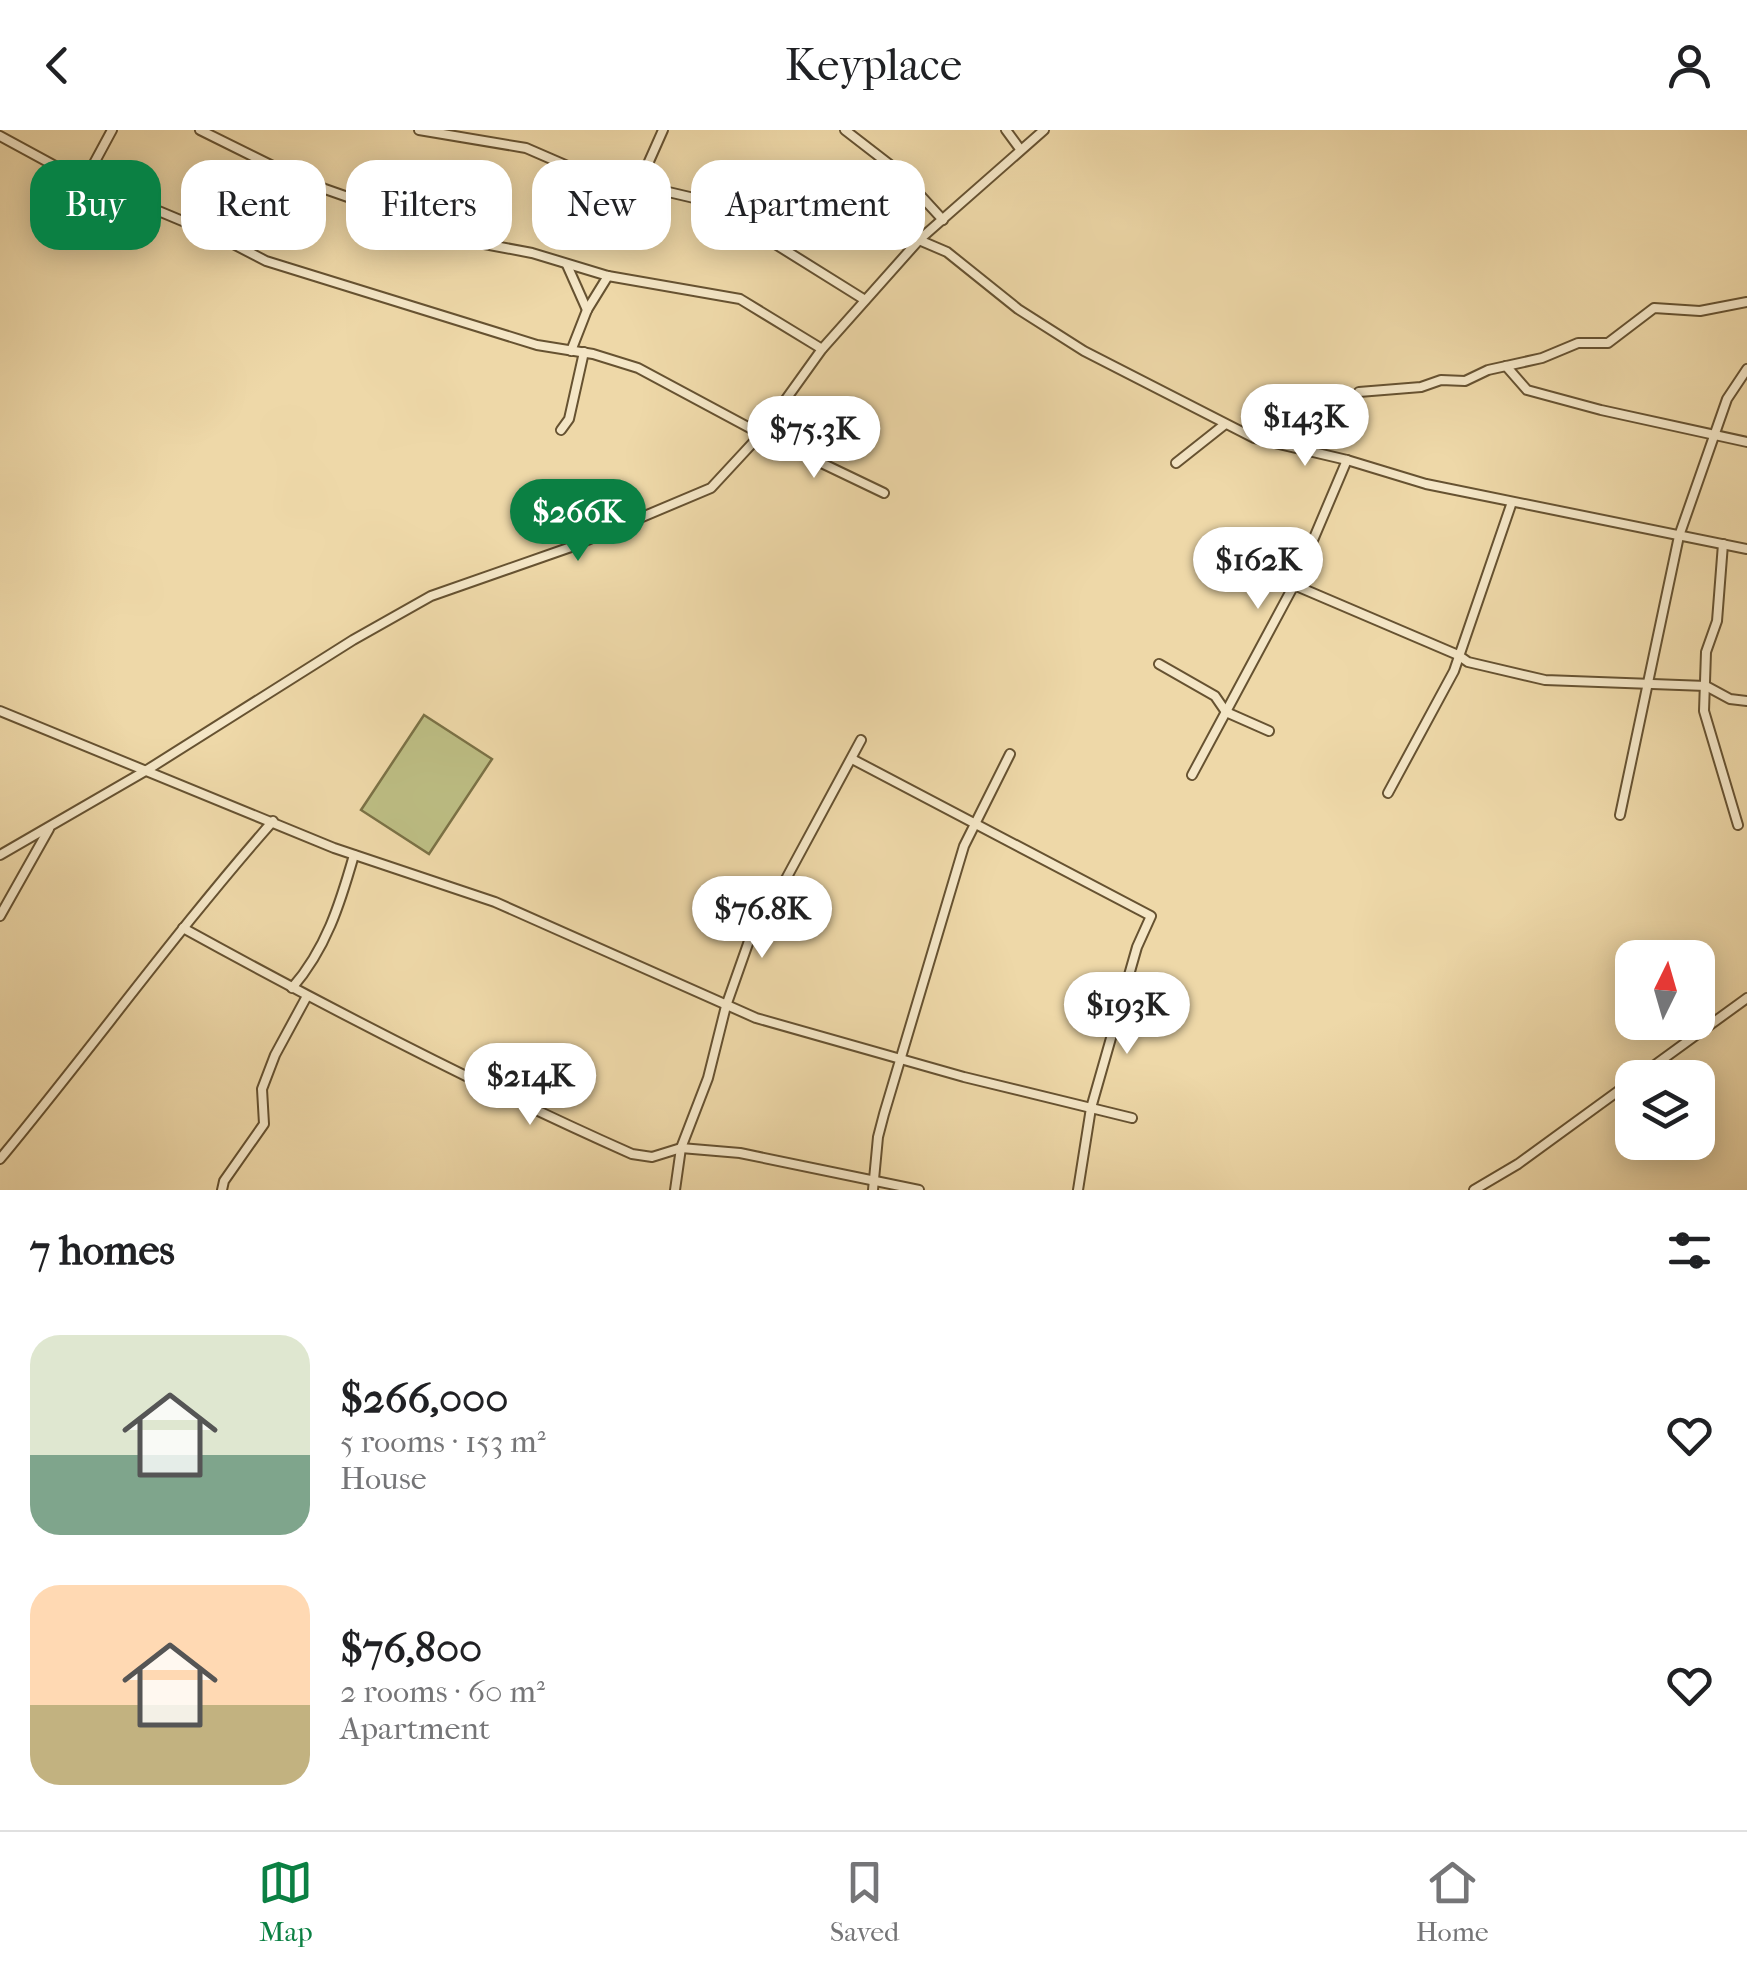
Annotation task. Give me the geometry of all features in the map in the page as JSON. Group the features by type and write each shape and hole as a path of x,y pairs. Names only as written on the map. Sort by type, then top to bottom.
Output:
{"street":[{"path":"96,160 112,130"},
{"path":"200,130 305,182 479,244 532,253 608,276 740,298 822,349"},
{"path":"419,130 526,148 554,160"},
{"path":"650,160 663,130"},
{"path":"845,130 898,171 943,220"},
{"path":"1006,130 1020,150"},
{"path":"925,235 1044,130"},
{"path":"0,136 47,160"},
{"path":"671,192 694,198 748,227 865,300"},
{"path":"161,212 266,261 537,345 584,352 638,368 761,434 884,493"},
{"path":"925,243 947,252 1018,309 1084,351 1254,438 1348,460 1426,484 1747,549"},
{"path":"0,855 431,596 570,547 711,488 761,434 822,349 910,250"},
{"path":"567,265 587,310"},
{"path":"571,350 587,310 608,276"},
{"path":"1358,392 1420,387 1441,380 1465,381 1578,344 1608,342 1654,308 1700,310 1747,302"},
{"path":"561,430 569,419 584,352"},
{"path":"1506,366 1526,390 1747,442"},
{"path":"1620,815 1679,536 1727,400 1747,370"},
{"path":"1176,463 1224,425"},
{"path":"1192,775 1294,585 1348,460"},
{"path":"1388,793 1454,672 1512,502"},
{"path":"1723,544 1718,621 1706,652 1704,711 1738,826"},
{"path":"1294,585 1468,662 1545,680 1706,686 1730,699 1747,702"},
{"path":"1159,664 1215,696 1226,712 1268,731"},
{"path":"0,710 354,855 495,902 756,1018 1132,1118"},
{"path":"676,1190 682,1148 708,1078 726,1006 750,938 788,877 862,740"},
{"path":"874,1186 878,1137 898,1057 936,948 964,846 1010,754"},
{"path":"852,758 1150,916 1136,946 1091,1108 1078,1190"},
{"path":"0,1159 273,822"},
{"path":"0,916 51,825"},
{"path":"292,988 322,946 336,917 354,855"},
{"path":"184,928 307,996 632,1154 652,1157 682,1148 740,1153 874,1186 918,1190"},
{"path":"222,1190 224,1181 264,1124 262,1089 274,1055 307,996"},
{"path":"1661,1060 1747,998"},
{"path":"1474,1190 1518,1164 1615,1094"}],"green space":[{"path":"424,715 492,759 429,854 361,810"}]}
